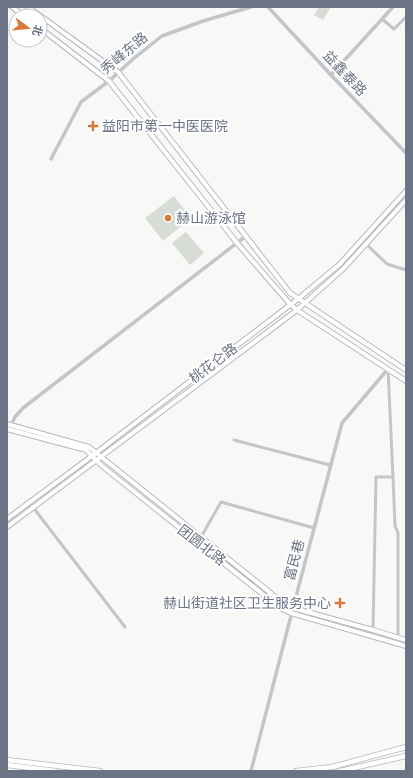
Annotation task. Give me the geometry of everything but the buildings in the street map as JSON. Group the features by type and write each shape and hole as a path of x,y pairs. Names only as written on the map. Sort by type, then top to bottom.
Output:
{"main road":[{"path":"28,7 118,72 290,293 406,370"},
{"path":"48,34 109,81 237,243 290,304 406,381"},
{"name":"桃花仑路","path":"7,519 92,456 340,264 406,191"},
{"name":"桃花仑路","path":"7,527 297,310 344,268 406,200"},
{"name":"团圆北路","path":"9,427 90,447 100,457 283,603 293,608 406,640"},
{"name":"团圆北路","path":"9,427 86,450 96,461 280,608 291,613 406,646"},
{"path":"296,771 332,767 406,747"},
{"path":"340,771 406,756"},
{"path":"7,760 100,771"},
{"path":"7,765 56,771"}],"street":[{"name":"秀峰东路","path":"51,159 81,102 109,81 162,36 203,21 251,7"},
{"name":"益鑫泰路","path":"268,7 406,153"},
{"path":"331,75 393,7"},
{"path":"382,19 394,29 406,17"},
{"path":"9,427 23,408 246,236"},
{"path":"366,244 387,264 406,270"},
{"path":"388,369 395,526 398,533 398,637"},
{"name":"富民巷","path":"251,771 291,613 342,423 388,369"},
{"path":"234,440 330,465"},
{"path":"373,630 376,476 393,477"},
{"path":"29,502 124,627"},
{"path":"201,537 221,502 314,528"}],"shaded area":[{"path":"319,7 331,7 323,20 314,15"},
{"name":"赫山游泳馆","path":"174,196 191,218 163,241 145,218"},
{"path":"186,232 204,253 190,265 172,243"}],"place":[{"name":"益阳市第一中医医院","path":"93,126"},
{"name":"赫山游泳馆","path":"168,218"},
{"name":"赫山街道社区卫生服务中心","path":"340,603"}]}
